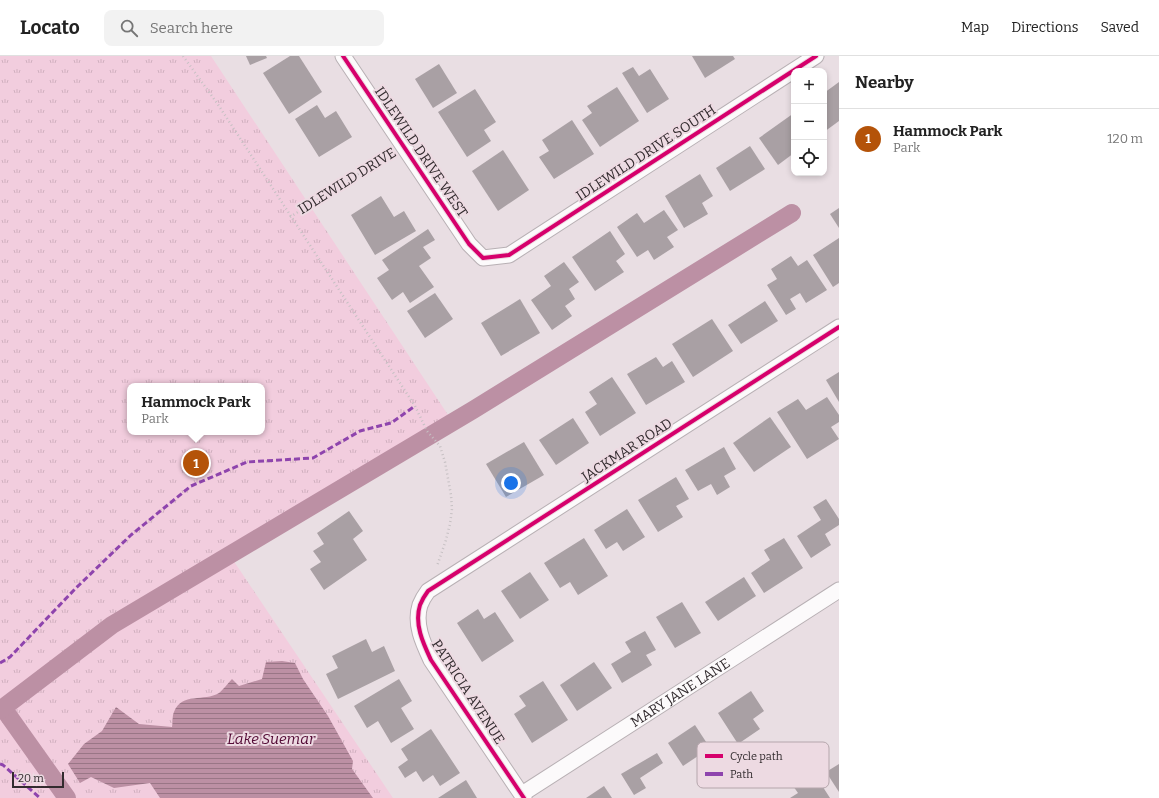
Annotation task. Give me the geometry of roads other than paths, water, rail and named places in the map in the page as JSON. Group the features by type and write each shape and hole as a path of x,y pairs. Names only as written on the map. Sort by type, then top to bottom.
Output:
{"street":[{"name":"IDLEWILD DRIVE WEST","path":"343,56 469,244 483,258"},
{"name":"IDLEWILD DRIVE SOUTH","path":"483,258 509,255 816,56"},
{"name":"JACKMAR ROAD","path":"428,591 839,327"},
{"name":"MARY JANE LANE","path":"523,796 839,590"},
{"name":"PATRICIA AVENUE","path":"428,591 420,605 419,622 422,640 431,660 523,796"}],"water":[{"name":"Lake Suemar","path":"282,661 295,663 303,679 328,716 353,761 352,769 373,798 160,798 150,783 114,788 91,777 80,783 68,764 84,744 102,731 116,707 139,724 172,727 174,712 182,702 194,698 213,696 219,693 232,679 239,686 262,679 266,662"}],"waterway":[{"path":"0,710 112,625 473,410 792,213"},
{"path":"3,708 67,798"}],"place":[{"name":"Hammock Park","path":"196,463"}]}
